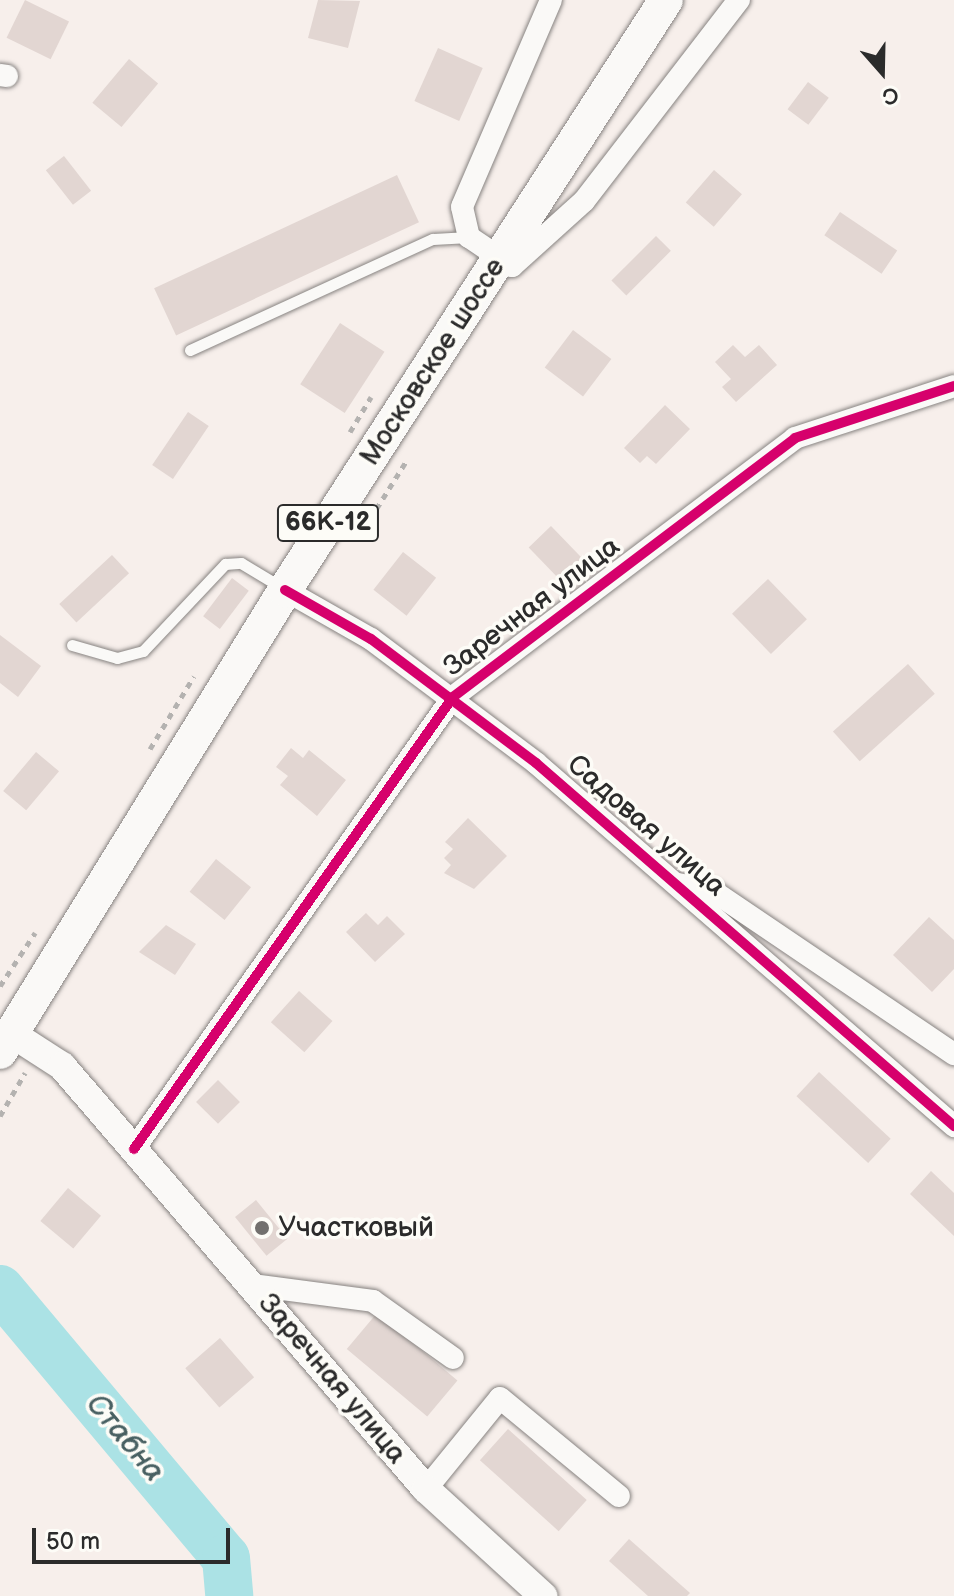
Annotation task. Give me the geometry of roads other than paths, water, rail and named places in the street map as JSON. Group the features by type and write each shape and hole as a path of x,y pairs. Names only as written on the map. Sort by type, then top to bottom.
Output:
{"main road":[{"name":"Московское шоссе","path":"4,1037 285,590 666,0"}],"street":[{"path":"551,0 477,159 462,207 469,237 512,266 584,201 739,0"},
{"name":"Заречная улица","path":"134,1149 453,697 795,438 954,386"},
{"name":"Садовая улица","path":"285,590 453,697 676,884 954,1126"},
{"path":"676,884 713,891 954,1054"},
{"name":"Заречная улица","path":"4,1037 62,1066 426,1489 543,1596"},
{"path":"252,1285 373,1301 453,1358"},
{"path":"426,1489 500,1398 619,1496"}],"lane":[{"path":"190,350 433,239 469,237"},
{"path":"72,645 117,658 143,651 225,564 241,563 285,590"}],"waterway":[{"name":"Стабна","path":"0,1289 226,1558 229,1596"}],"place":[{"name":"Участковый","path":"262,1228"}]}
